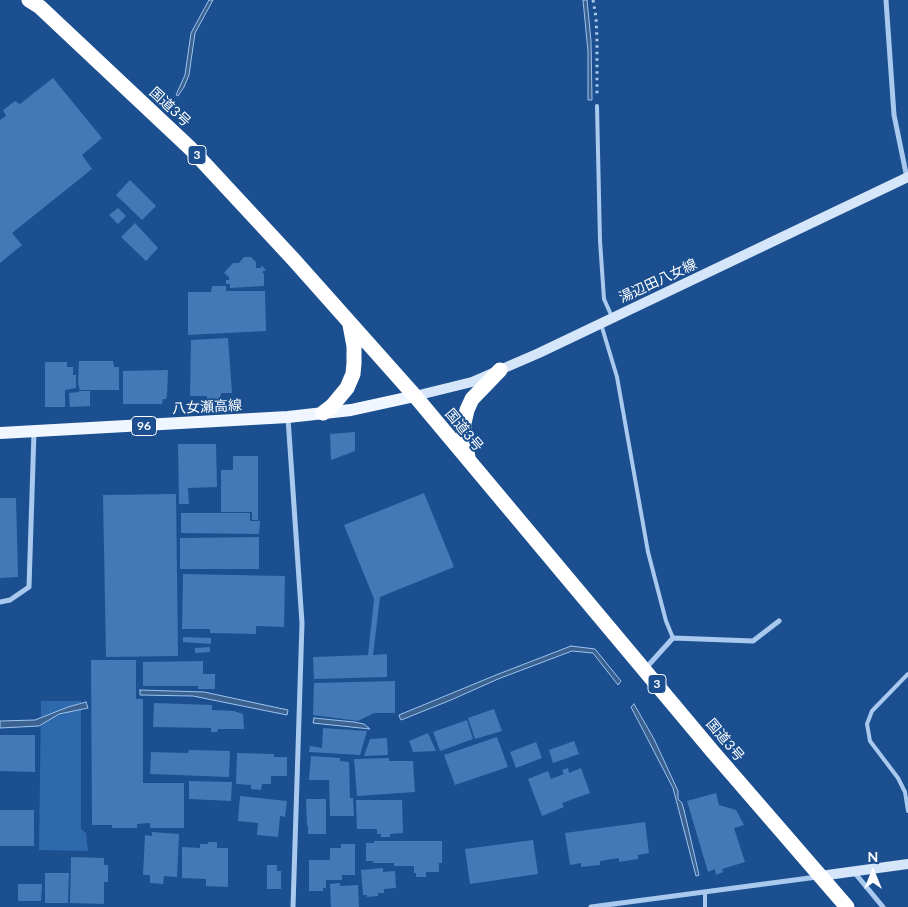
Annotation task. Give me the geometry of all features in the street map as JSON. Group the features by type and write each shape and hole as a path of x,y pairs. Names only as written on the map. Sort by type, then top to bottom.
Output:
{"highway":[{"name":"国道3号","path":"30,0 191,149 350,323 415,396 847,907"},
{"path":"323,413 347,388 353,374 354,346 350,323"},
{"path":"468,460 464,440 466,410 472,399 500,370"}],"main road":[{"name":"湯辺田八女線","path":"415,396 472,382 500,370 907,178"},
{"name":"八女瀬高線","path":"0,433 288,417 351,410 415,396"},
{"path":"820,876 908,864"}],"street":[{"path":"886,0 894,115 907,178"},
{"path":"288,417 302,623 293,907"},
{"path":"0,602 10,600 29,587 34,432"},
{"path":"645,670 673,638 753,641 779,621"},
{"path":"853,872 883,907"},
{"path":"590,907 820,876"}],"lane":[{"path":"597,106 600,241 604,299 612,318"},
{"path":"601,323 616,377 648,552 666,620 673,638"},
{"path":"908,674 872,711 867,724 870,741 898,778 905,792 908,811"},
{"path":"705,892 705,907"}],"path":[{"path":"593,0 598,41 597,106"}],"shaded area":[{"path":"209,0 213,0 195,33 189,75 178,96 176,95 185,75 191,33"},
{"path":"583,0 587,0 591,41 592,100 588,100 588,51"},
{"path":"571,646 595,649 621,681 618,685 593,653 572,651 498,679 401,720 400,718 399,715"},
{"path":"140,690 204,692 288,710 287,715 193,696 140,695"},
{"path":"41,701 81,701 81,829 86,833 88,851 39,850"},
{"path":"86,702 88,708 59,714 39,726 0,728 0,721 35,720"},
{"path":"634,704 654,739 678,791 678,799 682,803 684,810 699,875 696,876 673,788 631,707"},
{"path":"314,718 354,722 364,724 370,729 313,723"}],"building":[{"path":"53,78 102,138 82,155 92,169 12,233 22,245 0,263 0,120 6,116 3,110 15,101 20,104"},
{"path":"130,180 156,206 142,220 116,195"},
{"path":"118,208 126,216 118,224 109,215"},
{"path":"135,223 158,248 146,261 121,237"},
{"path":"244,257 251,257 256,262 256,268 262,266 266,270 262,272 264,274 264,286 230,288 230,284 226,284 226,280 229,280 229,277 224,273 233,263 239,263"},
{"path":"212,286 226,286 226,291 265,291 266,331 188,335 188,292 211,292"},
{"path":"228,338 232,393 221,393 220,400 207,399 207,396 190,396 191,340"},
{"path":"79,361 113,361 114,367 119,367 119,390 80,390 78,384"},
{"path":"45,362 67,362 67,367 73,367 73,375 76,375 76,388 65,390 65,407 45,407"},
{"path":"168,370 167,395 166,399 163,399 162,404 123,404 123,371"},
{"path":"90,391 90,406 70,407 69,393"},
{"path":"355,432 355,451 331,460 330,434"},
{"path":"178,444 216,444 217,487 188,488 189,504 179,504"},
{"path":"233,456 258,456 258,520 252,520 252,512 221,512 221,470 233,470"},
{"path":"424,493 454,567 380,597 373,655 387,654 387,677 314,679 313,657 368,655 374,599 344,525"},
{"path":"176,494 178,656 106,657 103,495"},
{"path":"0,498 16,498 18,577 0,578"},
{"path":"181,513 250,513 250,521 260,521 259,534 181,533"},
{"path":"259,537 259,569 180,569 180,538"},
{"path":"183,574 285,576 284,627 256,626 256,634 210,633 210,629 182,629"},
{"path":"183,637 211,638 211,644 183,642"},
{"path":"210,647 210,652 195,653 195,648"},
{"path":"91,660 136,660 136,699 143,699 143,783 184,783 184,828 150,828 150,823 137,824 137,828 112,828 112,825 92,825"},
{"path":"203,661 203,674 215,674 215,689 198,689 198,686 143,686 143,662"},
{"path":"395,681 395,713 374,713 358,721 313,715 314,683"},
{"path":"154,703 212,705 212,710 234,711 243,714 244,729 218,729 217,732 211,732 211,728 153,727"},
{"path":"494,709 502,731 475,739 468,718"},
{"path":"467,720 473,739 440,751 433,732"},
{"path":"323,728 367,731 360,755 309,752 310,746 322,748"},
{"path":"428,733 436,751 413,752 409,741"},
{"path":"0,735 35,735 35,772 0,771"},
{"path":"497,737 508,767 455,785 444,755"},
{"path":"387,738 388,755 364,756 370,739"},
{"path":"574,741 579,754 553,763 549,750"},
{"path":"536,742 542,758 516,768 510,752"},
{"path":"189,750 230,751 229,777 150,774 151,752 188,753"},
{"path":"237,753 274,754 274,757 287,757 287,776 271,776 271,784 262,784 261,790 251,789 251,785 236,784"},
{"path":"311,756 340,758 340,761 349,762 350,798 353,798 354,816 330,816 329,780 309,780"},
{"path":"389,758 389,761 413,761 415,792 357,796 354,759"},
{"path":"568,768 569,773 581,768 590,793 562,803 564,807 542,816 528,779 548,771 551,779 564,774 562,770"},
{"path":"189,781 232,782 231,801 189,799"},
{"path":"716,793 719,805 736,810 744,825 734,828 745,862 722,869 723,872 716,875 715,869 708,872 687,801"},
{"path":"240,796 287,801 285,817 280,816 278,837 257,835 258,823 238,821"},
{"path":"306,799 326,799 326,834 308,834"},
{"path":"356,800 402,800 403,833 390,834 390,837 381,837 381,834 377,834 377,829 357,829"},
{"path":"0,810 34,810 34,846 0,846"},
{"path":"645,822 649,853 638,855 638,859 619,862 619,858 600,861 600,865 581,867 581,863 570,865 565,833"},
{"path":"152,832 179,834 177,877 164,876 163,884 150,883 150,875 143,875 145,835 152,836"},
{"path":"533,840 538,874 470,884 465,849"},
{"path":"374,841 442,841 442,863 439,863 439,872 426,872 426,877 416,877 414,866 394,866 394,863 366,861 366,843 374,843"},
{"path":"208,842 217,842 217,848 228,848 228,887 206,886 206,879 182,878 182,847 200,848 200,844 208,844"},
{"path":"341,844 355,844 355,875 342,875 342,880 326,880 326,888 323,888 323,891 309,891 309,860 330,860 330,848 341,848"},
{"path":"71,857 104,858 104,865 108,865 108,882 104,882 104,904 70,903"},
{"path":"267,865 277,865 277,871 281,871 281,889 267,889"},
{"path":"383,868 383,872 395,871 396,888 384,889 384,893 378,893 378,896 367,897 367,895 363,895 361,870"},
{"path":"45,873 69,873 68,903 45,903"},
{"path":"340,883 340,886 358,885 359,907 331,907 330,884"},
{"path":"18,884 42,884 41,901 18,901"}]}
